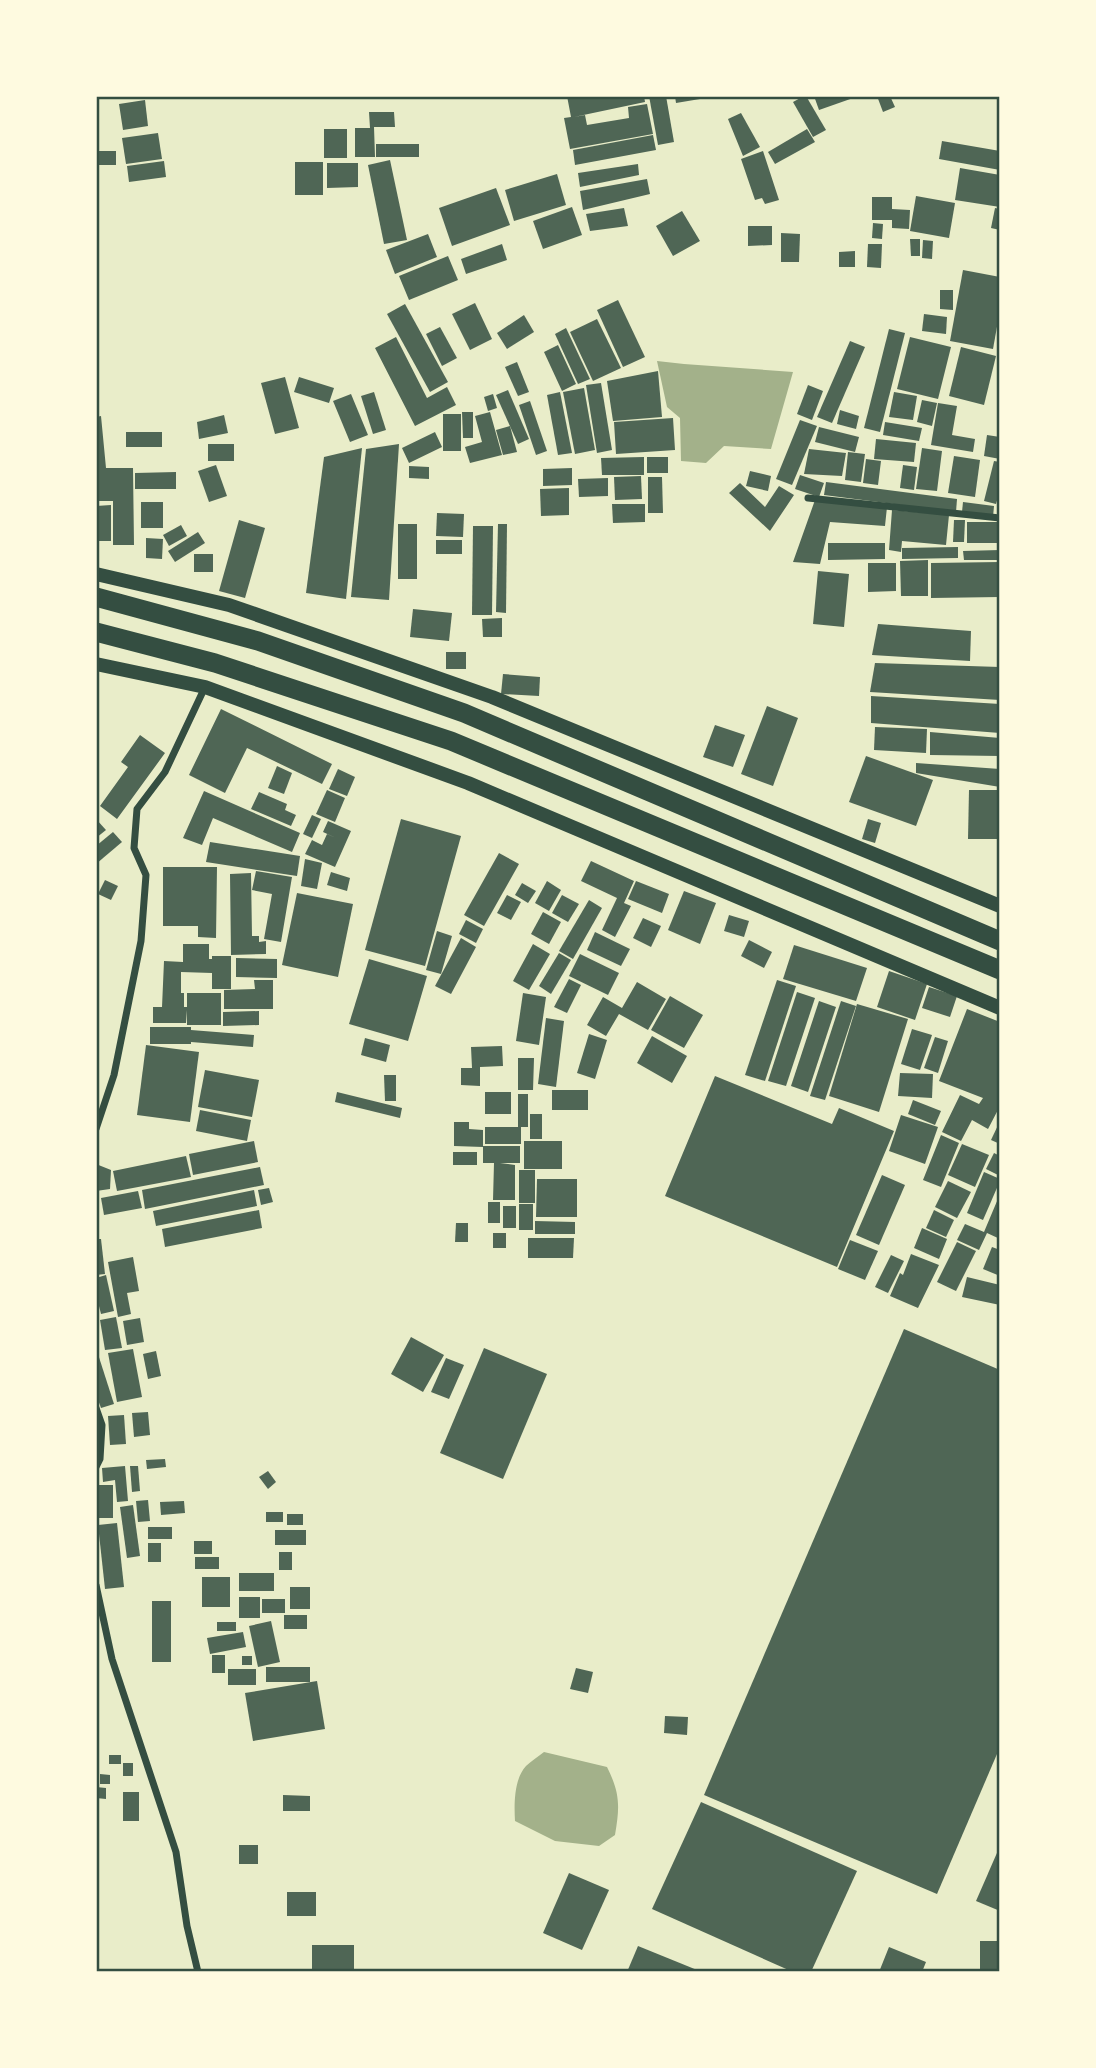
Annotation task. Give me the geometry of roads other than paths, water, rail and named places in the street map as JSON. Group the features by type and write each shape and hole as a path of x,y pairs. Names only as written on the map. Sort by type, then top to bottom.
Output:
{"highway":[{"path":"96,597 258,641 464,713 1000,941"},
{"path":"96,632 215,663 451,741 1000,970"}],"main road":[{"path":"96,575 229,605 492,697 1000,906"},
{"path":"96,664 205,687 468,783 1000,1008"}],"street":[{"path":"808,498 1000,519"},
{"path":"96,1129 114,1075 141,941 146,875 134,848 137,809 165,772 205,687"},
{"path":"96,1408 103,1425 100,1458 96,1467"},
{"path":"96,1585 112,1659 176,1852 187,1926 198,1972"}]}
